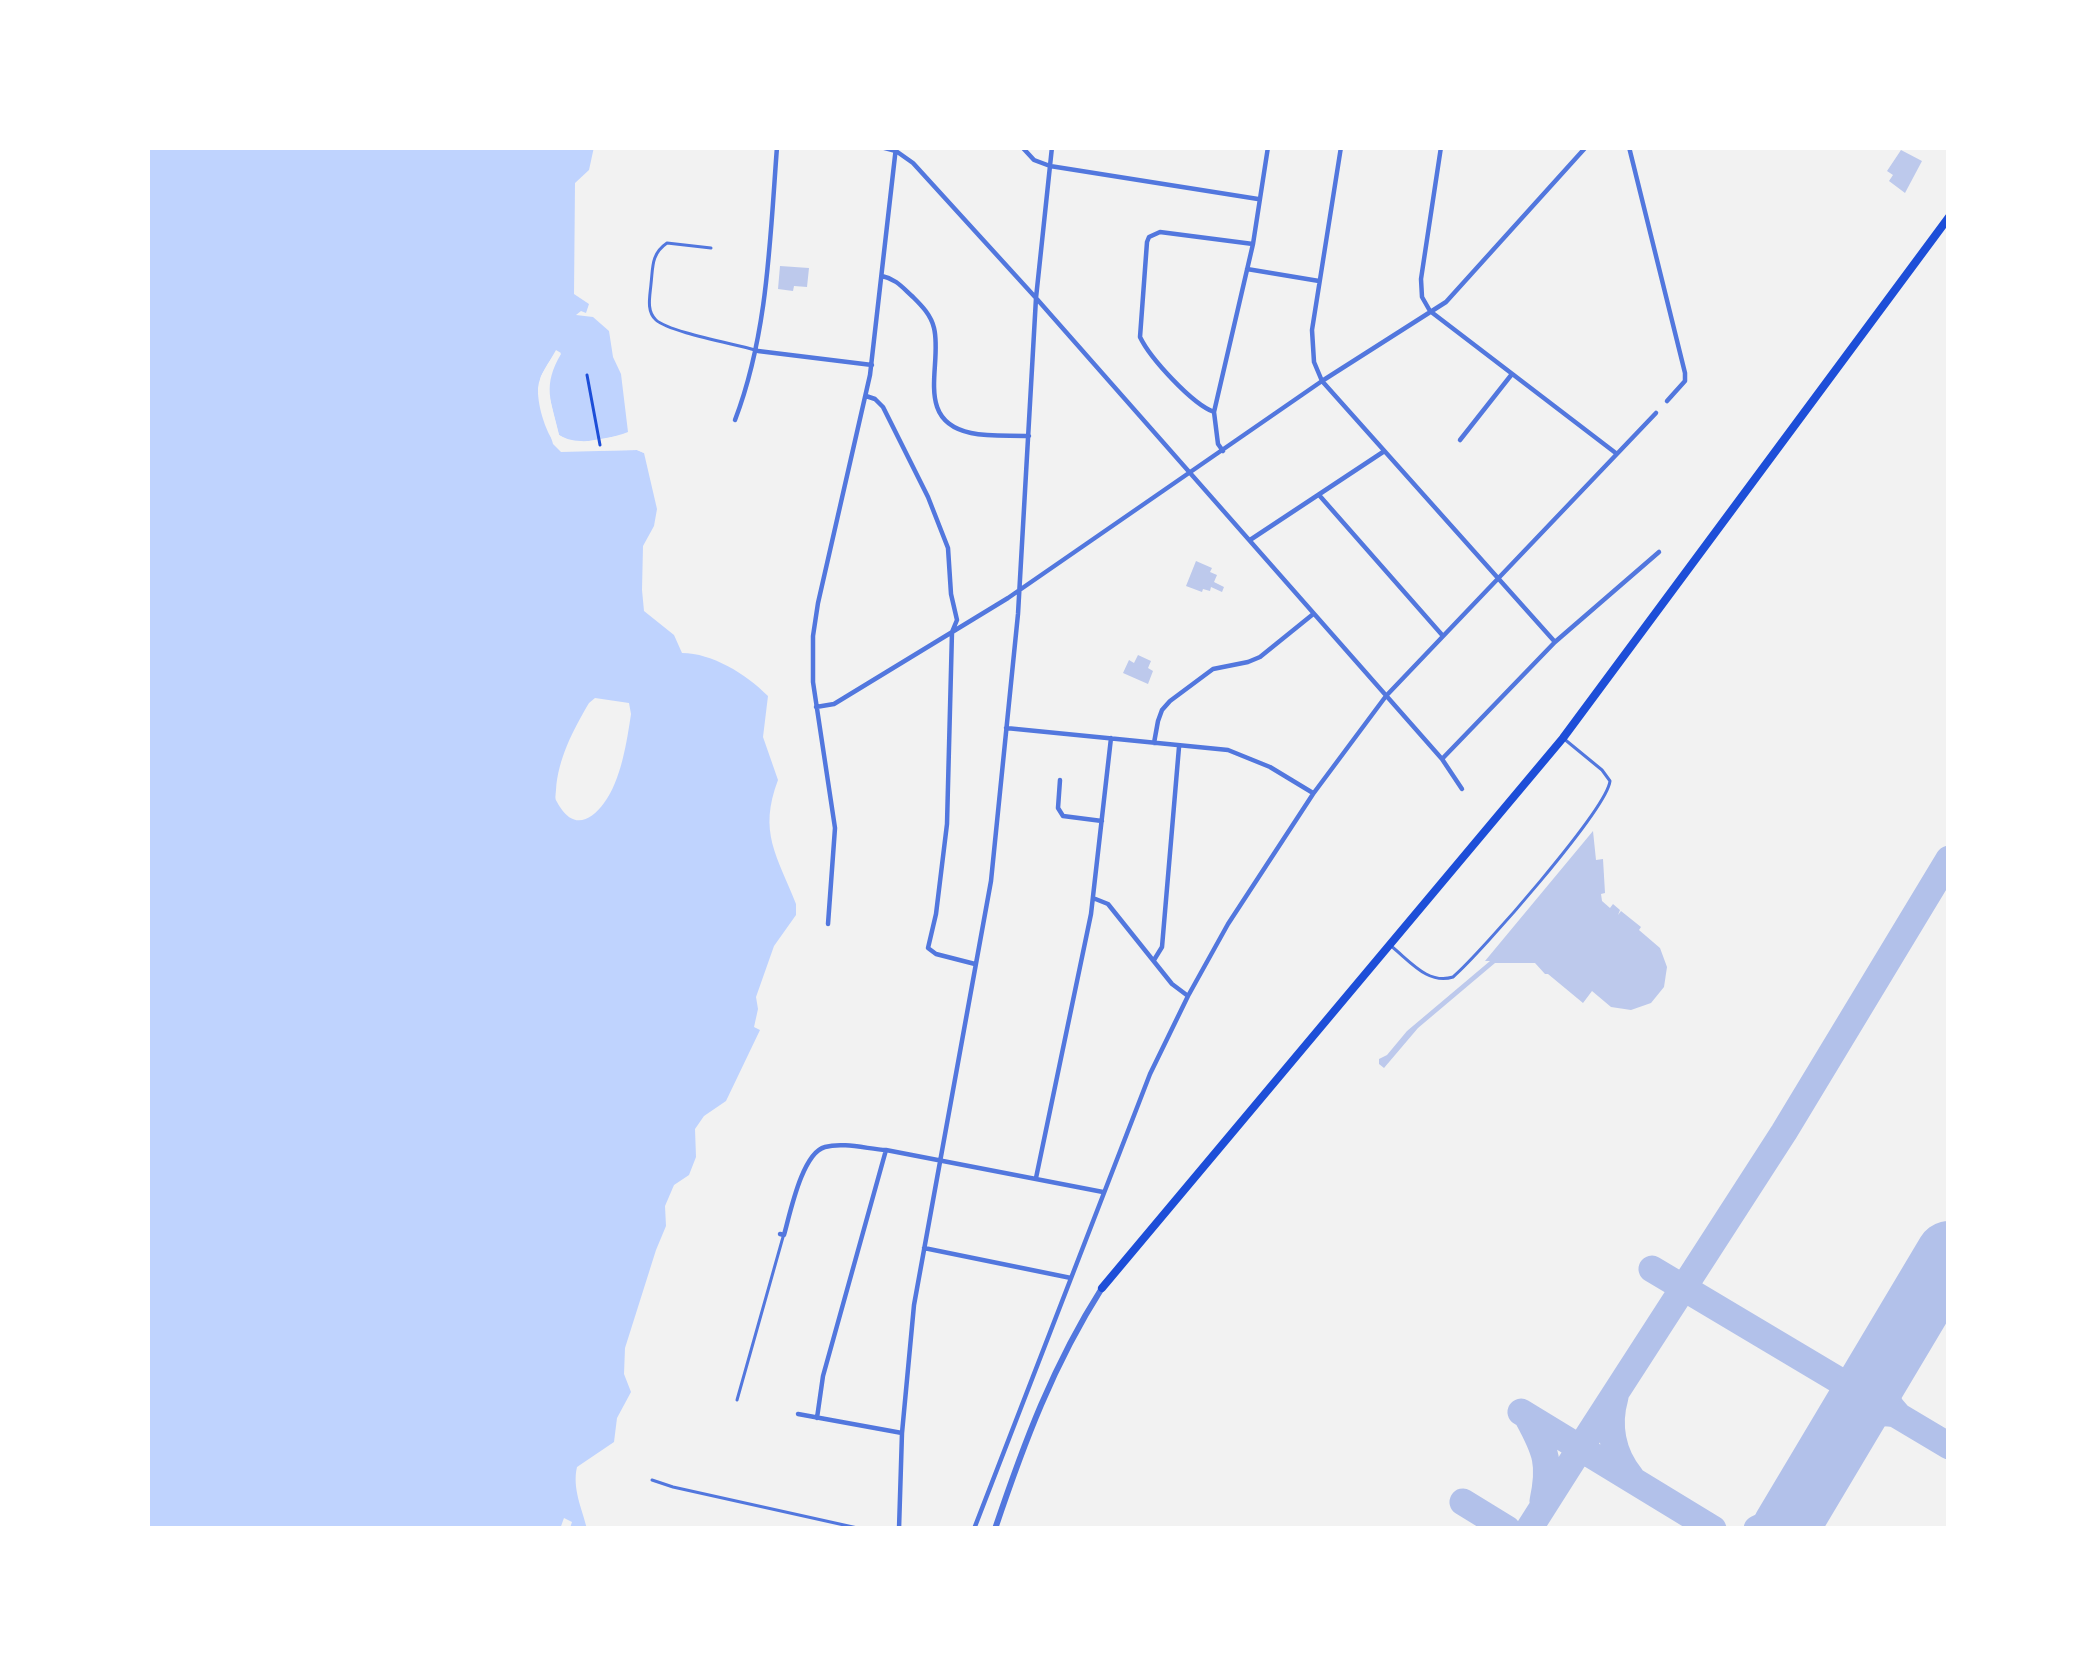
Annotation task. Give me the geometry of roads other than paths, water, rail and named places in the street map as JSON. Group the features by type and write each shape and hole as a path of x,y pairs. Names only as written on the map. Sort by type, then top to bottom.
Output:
{"highway":[{"path":"1102,1288 1563,738 1949,217"}],"street":[{"path":"735,420 757,350 777,147"},
{"path":"881,147 896,149 913,163 1036,298 1442,759 1462,789"},
{"path":"1022,147 1034,160 1050,166 1260,200"},
{"path":"899,1529 914,1305 991,880 1052,147"},
{"path":"1223,451 1214,412 1252,244 1268,147"},
{"path":"1341,147 1311,342 1322,381 1556,642"},
{"path":"1441,147 1421,279 1422,297 1430,311 1617,454"},
{"path":"816,707 834,704 1018,590 1453,295 1586,147"},
{"path":"1629,147 1685,373 1685,381 1666,401"},
{"path":"828,924 835,829 816,707 813,636 872,364 896,149"},
{"path":"1214,412 1201,406 1140,337 1147,242 1160,232 1252,244"},
{"path":"1246,269 1319,281"},
{"path":"882,276 895,280 933,321 932,384 945,417 971,433 1030,436"},
{"path":"757,350 872,364"},
{"path":"1460,440 1512,374"},
{"path":"866,396 883,407 948,548 957,620 952,632 947,824 928,944 936,954 977,965"},
{"path":"974,1529 1150,1074 1228,924 1313,794 1386,696 1656,413"},
{"path":"1250,540 1383,452"},
{"path":"1319,495 1443,636"},
{"path":"1442,759 1556,642 1659,553"},
{"path":"1154,743 1162,710 1202,675 1260,657 1314,614"},
{"path":"1006,728 1228,750 1313,794"},
{"path":"1036,1178 1094,898 1111,738"},
{"path":"1154,960 1162,947 1179,745"},
{"path":"1060,780 1058,808 1063,816 1102,820"},
{"path":"1094,898 1108,904 1172,984 1188,996"},
{"path":"782,1234 807,1163 816,1152 830,1147 886,1150 1104,1192"},
{"path":"817,1418 824,1376 886,1150"},
{"path":"924,1249 1071,1278"},
{"path":"995,1529 1048,1385 1102,1288"},
{"path":"798,1414 902,1433"}],"lane":[{"path":"711,248 667,243 658,249 650,312 669,326 757,350"},
{"path":"1390,945 1430,977 1453,977 1586,826 1608,793 1610,781 1563,738"},
{"path":"737,1400 782,1234"},
{"path":"652,1480 862,1529"}],"water":[{"path":"147,147 594,147 589,170 575,183 574,294 589,304 586,313 576,315 593,317 609,331 621,374 628,432 584,441 559,435 550,385 561,354 554,355 541,378 540,408 561,451 644,453 657,509 643,546 644,611 674,635 682,653 728,666 768,696 763,737 778,780 770,830 796,915 774,946 756,997 754,1027 760,1030 726,1101 704,1116 695,1129 696,1157 689,1175 674,1185 665,1206 666,1226 625,1348 624,1374 631,1392 617,1418 614,1442 577,1467 577,1491 587,1529 570,1528 572,1522 564,1518 560,1529 147,1529","holes":["595,698 629,703 625,748 610,794 588,818 571,818 556,801 557,778 577,724"]}]}
